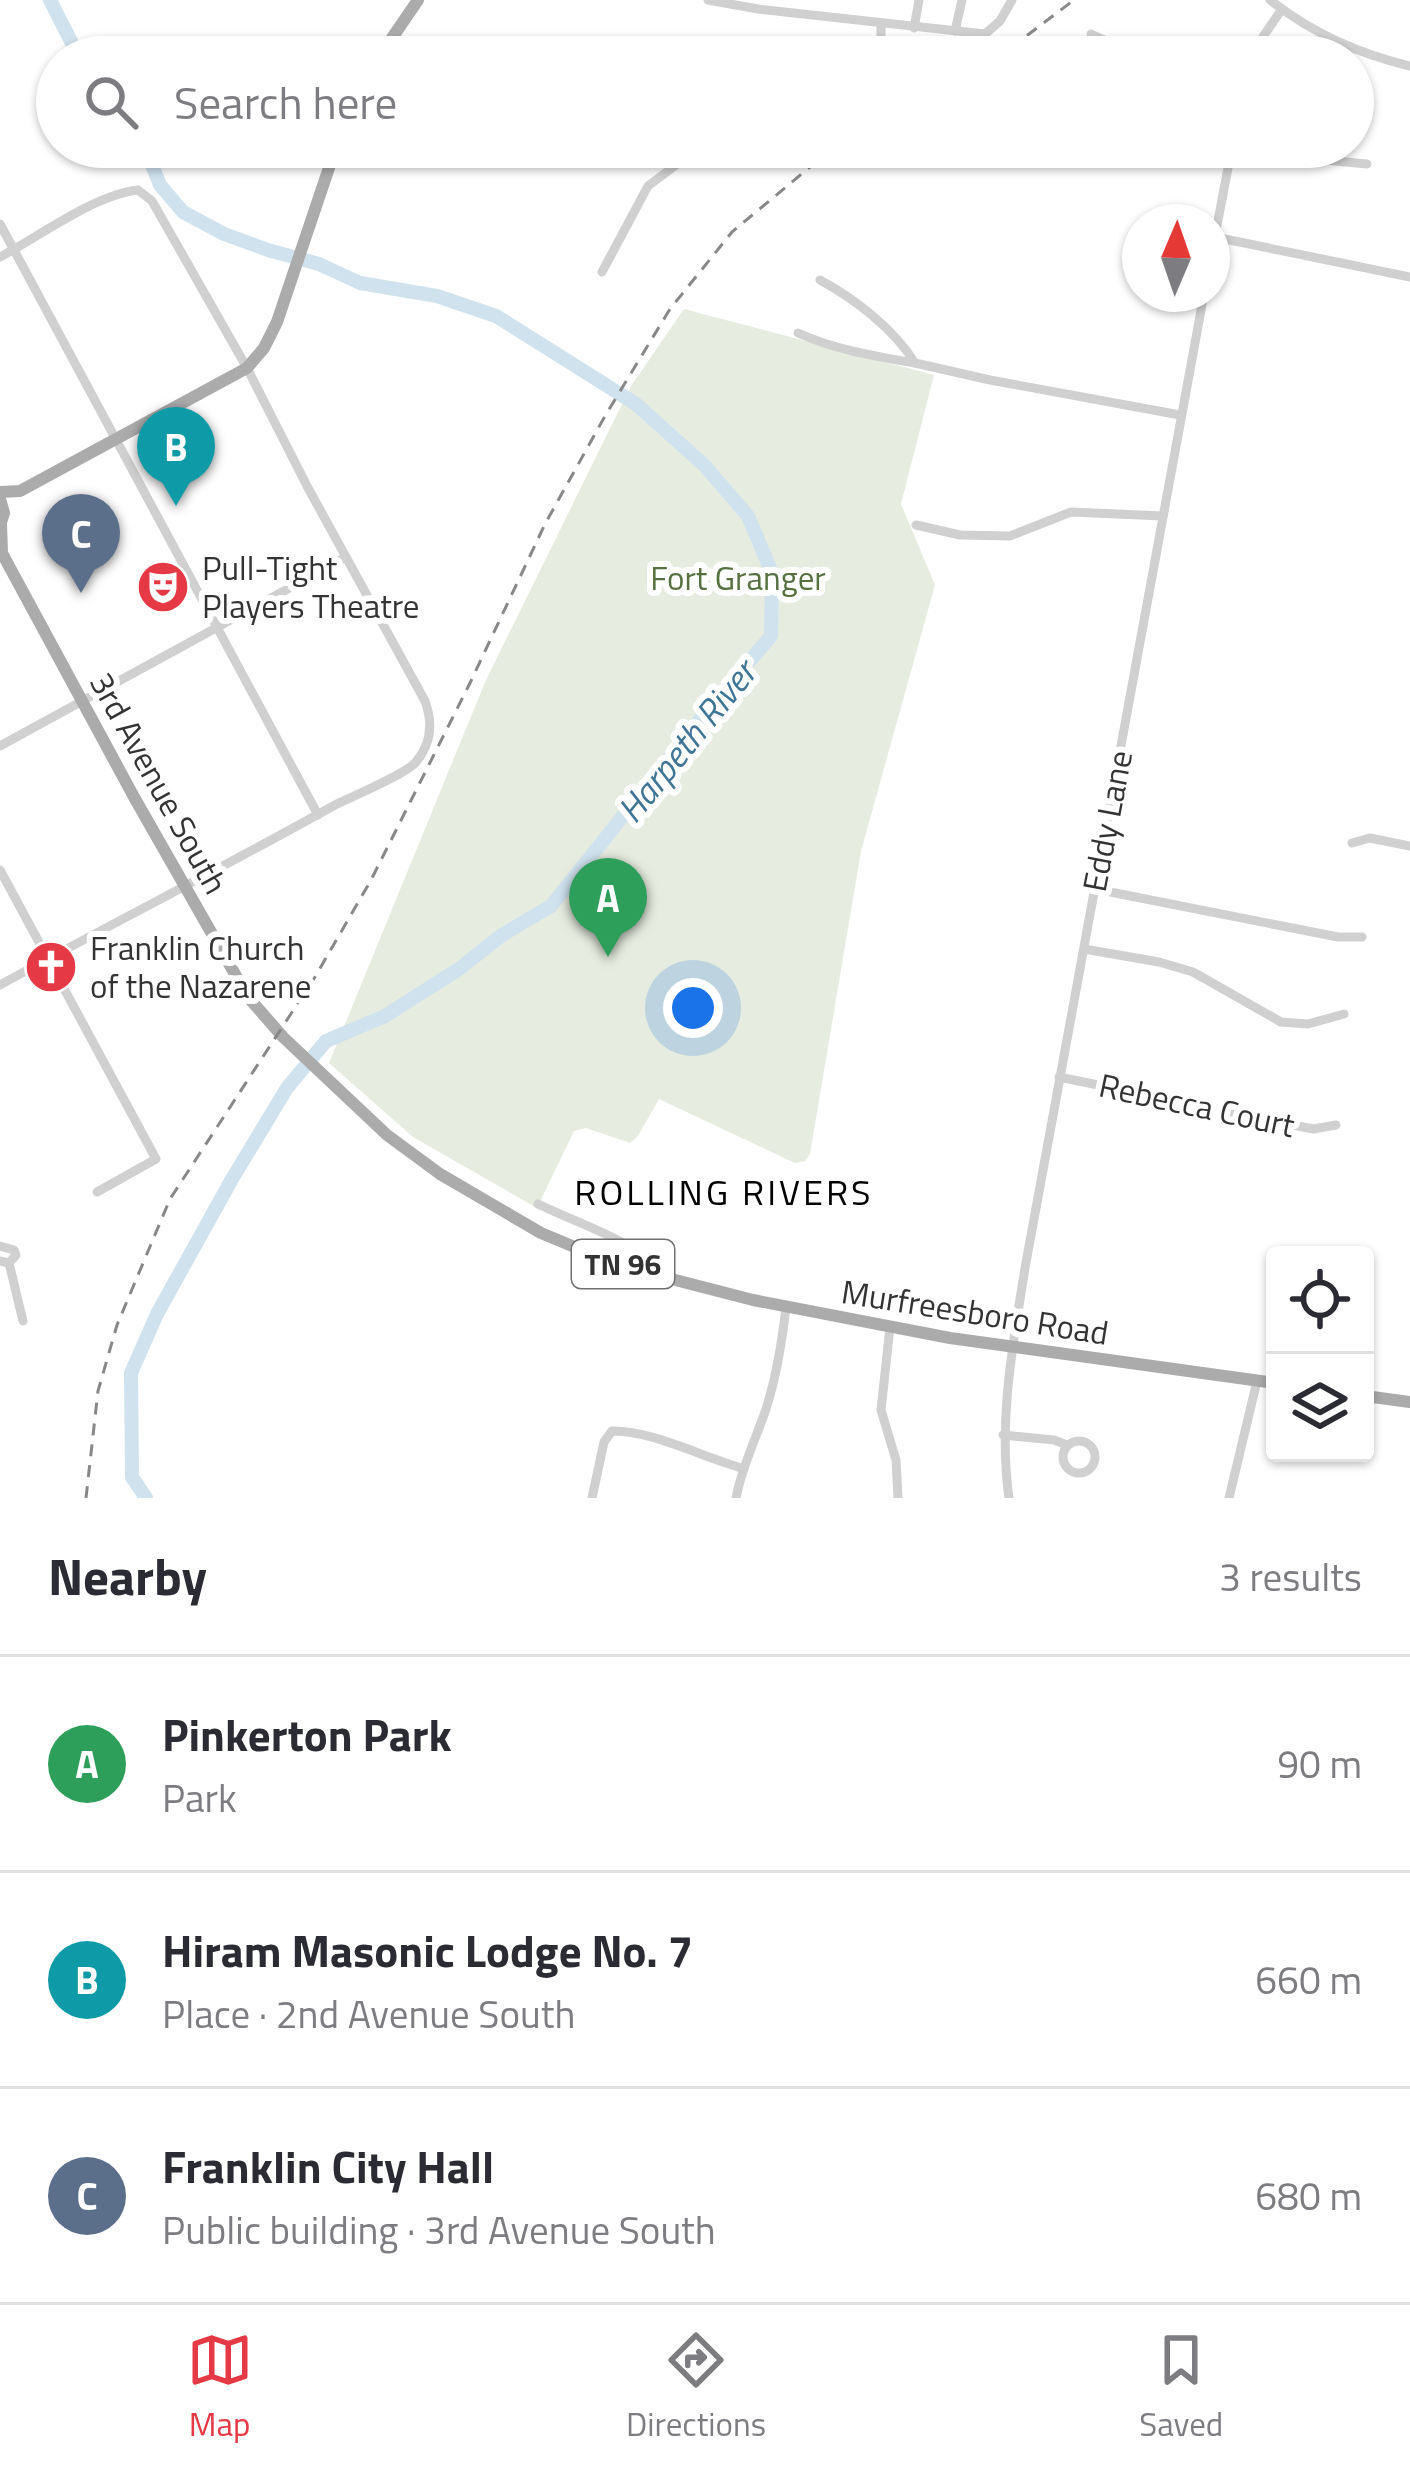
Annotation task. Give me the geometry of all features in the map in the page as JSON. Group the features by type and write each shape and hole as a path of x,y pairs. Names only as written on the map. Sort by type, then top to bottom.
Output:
{"main road":[{"path":"393,36 418,0"},
{"path":"1,511 20,491 247,368 264,348 286,296 329,168"},
{"name":"3rd Avenue South","path":"1,511 1,553 248,997 280,1035"},
{"name":"Murfreesboro Road","path":"280,1035 387,1135 440,1174 542,1233 589,1253 669,1278 890,1328 1266,1382"},
{"path":"1374,1397 1410,1402"}],"street":[{"path":"708,0 758,10 985,34 1000,21 1012,0"},
{"path":"914,28 919,0"},
{"path":"955,31 962,0"},
{"path":"1270,0 1327,36"},
{"path":"1263,36 1282,9"},
{"path":"881,23 881,36"},
{"path":"1091,34 1095,36"},
{"path":"1374,55 1410,66"},
{"path":"602,272 649,186 673,168"},
{"path":"1221,204 1228,168"},
{"path":"0,256 122,192 138,190 152,201 247,368 431,717 430,732 415,764 0,986"},
{"path":"0,224 317,815"},
{"path":"1230,240 1410,277"},
{"path":"820,280 878,321 915,363"},
{"name":"Eddy Lane","path":"1010,1498 1004,1435 1012,1348 1200,312"},
{"path":"798,333 844,349 1180,416"},
{"path":"916,525 961,535 1010,536 1071,512 1163,517"},
{"path":"0,746 346,557"},
{"path":"1352,843 1370,838 1410,846"},
{"path":"0,870 156,1160 97,1192"},
{"path":"1095,889 1338,937 1362,937"},
{"path":"1084,949 1193,972 1280,1022 1308,1024 1343,1014"},
{"name":"Rebecca Court","path":"1059,1077 1313,1129 1336,1126"},
{"name":"Murfreesboro Road","path":"538,1204 638,1252 669,1278"},
{"path":"0,1246 16,1255 4,1262 23,1321"},
{"path":"736,1498 775,1378 786,1307"},
{"path":"890,1328 881,1410 896,1460 898,1498"},
{"path":"1228,1498 1256,1381"},
{"path":"592,1498 604,1442 612,1432 636,1431 742,1468"},
{"path":"1004,1435 1067,1445"}],"green space":[{"name":"Fort Granger","path":"684,309 934,375 901,504 935,585 861,851 810,1154 795,1163 659,1099 630,1143 586,1128 574,1131 537,1208 413,1137 329,1063 486,680 631,386"}],"waterway":[{"name":"Harpeth River","path":"50,0 68,36"},
{"name":"Harpeth River","path":"146,1498 132,1477 131,1373 157,1314 287,1088 326,1041 385,1016 551,906 771,636 772,573 748,516 704,465 636,404 496,316 437,296 360,283 319,264 224,234 183,212 160,185 153,168"}],"railway":[{"path":"1026,36 1074,0"},
{"path":"86,1498 98,1391 117,1325 170,1199 315,977 371,880 545,524 670,309 732,232 809,168"}],"place":[{"name":"Hiram Masonic Lodge No. 7","path":"176,506"},
{"name":"Pull-Tight Players Theatre","path":"163,587"},
{"name":"Franklin City Hall","path":"81,593"},
{"name":"Pinkerton Park","path":"608,957"},
{"name":"Franklin Church of the Nazarene","path":"51,967"}],"district":[{"name":"ROLLING RIVERS","path":"724,1191"}]}
